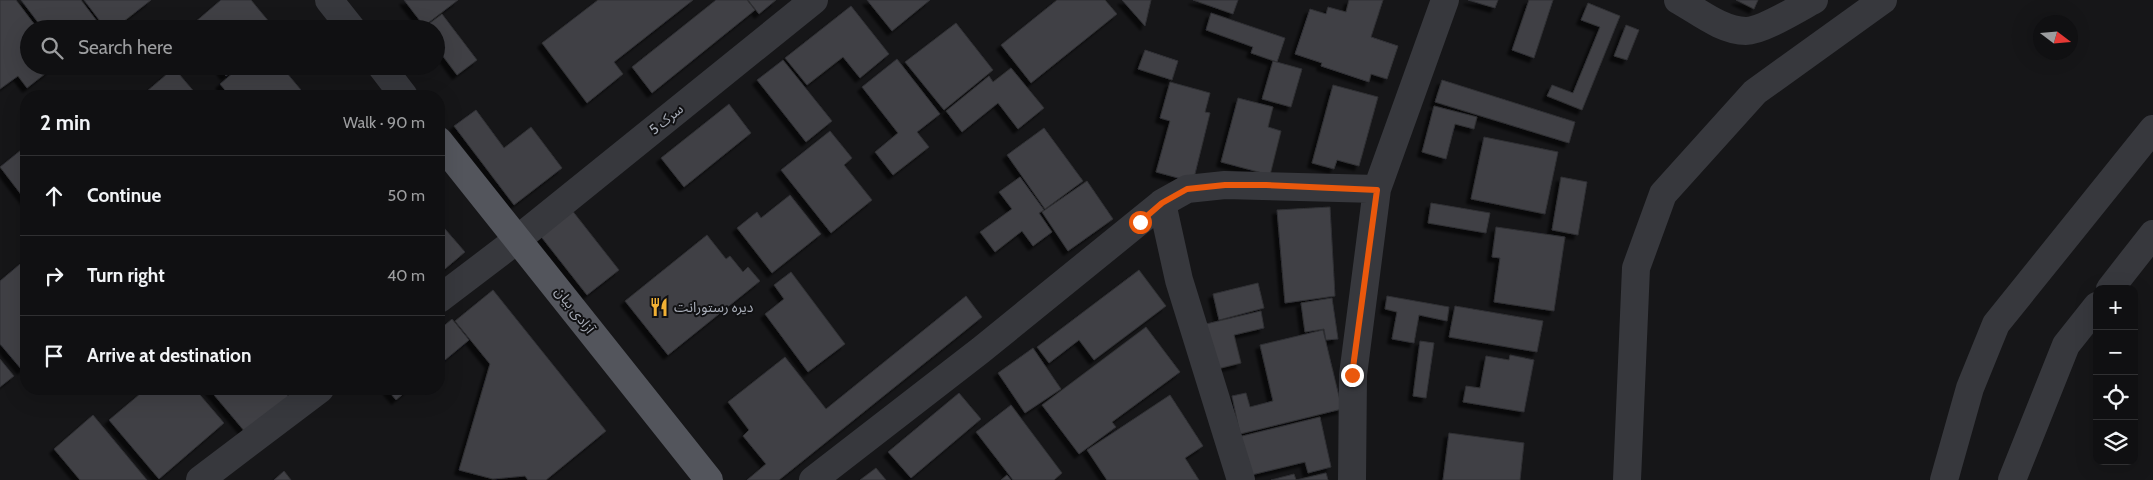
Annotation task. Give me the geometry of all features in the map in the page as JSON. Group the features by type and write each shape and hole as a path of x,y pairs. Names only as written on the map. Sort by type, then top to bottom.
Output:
{"main road":[{"name":"آزادی بیان","path":"445,148 709,480"}],"street":[{"path":"329,0 345,20"},
{"name":"سرک 5","path":"445,294 518,239 814,0"},
{"path":"1352,480 1352,375 1377,190 1445,0"},
{"path":"1678,0 1719,24 1746,31 1783,17 1814,0"},
{"path":"1628,480 1636,268 1663,194 1755,92 1884,0"},
{"path":"388,75 399,90"},
{"path":"1944,480 1970,388 1996,324 2153,129"},
{"path":"813,480 981,350 1162,203 1187,189 1225,185 1377,190"},
{"path":"1162,203 1179,280 1241,480"},
{"path":"2113,285 2153,234"},
{"path":"2012,480 2066,345 2093,311"},
{"path":"200,480 312,395"}],"building":[{"path":"0,0 16,0 31,20 20,20 20,75 44,75 27,88 18,76 0,89"},
{"path":"21,0 81,0 96,20 36,20"},
{"path":"84,0 151,0 125,20 99,20"},
{"path":"221,0 251,0 268,20 198,20"},
{"path":"404,0 458,0 432,20 419,20"},
{"path":"598,0 693,0 614,62 623,74 587,103 542,43"},
{"path":"716,0 747,0 755,10 652,93 632,67"},
{"path":"748,0 776,0 759,14"},
{"path":"867,0 930,0 892,31"},
{"path":"1057,0 1105,0 1117,14 1031,83 1001,45"},
{"path":"1122,0 1151,0 1145,26"},
{"path":"1193,0 1238,0 1233,14"},
{"path":"1349,0 1383,0 1371,37 1398,46 1387,79 1371,74 1369,82 1321,66 1322,63 1295,54 1310,9 1326,14 1328,7 1346,12"},
{"path":"1468,0 1498,0 1495,8"},
{"path":"1529,0 1553,0 1534,58 1512,50"},
{"path":"1736,0 1758,0 1754,9"},
{"path":"1588,3 1620,16 1582,110 1547,96 1552,85 1573,93 1600,27 1581,20"},
{"path":"851,6 889,54 860,78 843,57 807,85 785,58"},
{"path":"1211,13 1285,38 1277,62 1251,53 1253,47 1206,30"},
{"path":"442,14 477,60 457,75 445,59 445,20 434,20"},
{"path":"956,23 993,70 944,110 905,62"},
{"path":"1626,25 1639,30 1627,60 1614,56"},
{"path":"1145,50 1178,61 1172,80 1138,69"},
{"path":"897,59 940,114 917,132 929,147 893,175 875,152 898,133 862,87"},
{"path":"783,60 832,121 806,142 757,80"},
{"path":"1273,61 1302,69 1291,107 1262,99"},
{"path":"1011,68 1044,108 1018,129 998,103 962,132 946,111 989,76 993,82"},
{"path":"166,75 180,75 193,90 148,90"},
{"path":"230,75 288,75 301,90 225,90 220,84"},
{"path":"1442,80 1575,122 1569,143 1435,102"},
{"path":"1170,82 1210,93 1205,112 1210,113 1193,182 1156,172 1170,121 1160,118"},
{"path":"1333,85 1378,97 1359,166 1337,160 1334,169 1312,163"},
{"path":"1238,98 1273,107 1268,127 1281,131 1270,175 1221,162"},
{"path":"729,104 751,133 684,187 661,158"},
{"path":"1434,106 1477,117 1474,129 1455,124 1446,159 1422,152"},
{"path":"476,110 504,148 531,127 562,168 514,205 454,126"},
{"path":"1044,128 1083,181 1045,209 1007,155"},
{"path":"830,131 852,158 844,165 872,200 831,233 781,170"},
{"path":"1484,137 1558,152 1545,214 1471,199"},
{"path":"20,151 20,193 0,167"},
{"path":"1020,177 1044,210 1039,213 1052,232 1033,246 1022,231 995,252 980,232 1012,209 999,192"},
{"path":"1561,177 1587,182 1578,235 1552,230"},
{"path":"1087,181 1113,219 1068,251 1042,212"},
{"path":"790,195 821,234 772,273 737,228 757,212 761,218"},
{"path":"1431,203 1490,213 1486,233 1428,223"},
{"path":"1330,207 1335,296 1285,303 1277,210"},
{"path":"571,209 619,270 587,295 539,234"},
{"path":"1496,227 1565,237 1554,311 1494,302 1500,258 1492,257"},
{"path":"445,229 465,252 445,269"},
{"path":"707,235 726,259 730,256 743,272 748,267 760,281 668,355 625,301"},
{"path":"20,264 20,368 0,344 0,281"},
{"path":"1139,270 1166,306 1094,360 1079,340 1049,363 1037,347"},
{"path":"791,272 845,344 808,372 765,314 784,299 774,285"},
{"path":"1258,283 1264,308 1219,320 1213,294"},
{"path":"493,290 606,431 546,480 528,480 525,476 493,479 459,470 490,364 455,321"},
{"path":"966,296 982,317 779,480 747,480 766,464 743,436 749,430 728,402 785,357 826,409"},
{"path":"1387,296 1449,307 1447,321 1419,315 1414,343 1392,339 1397,312 1385,309"},
{"path":"1332,298 1338,339 1326,340 1324,329 1305,332 1301,303"},
{"path":"1455,306 1543,321 1537,352 1449,337"},
{"path":"1261,311 1264,328 1234,335 1241,363 1217,369 1206,324"},
{"path":"452,319 469,340 445,360 445,325"},
{"path":"1146,327 1180,372 1112,422 1116,427 1079,454 1042,405"},
{"path":"1323,330 1342,409 1240,434 1232,396 1246,393 1250,407 1273,401 1260,345"},
{"path":"1420,341 1434,343 1426,398 1413,396"},
{"path":"1033,348 1061,389 1025,413 998,373"},
{"path":"1510,355 1534,360 1524,412 1463,402 1466,386 1480,388 1486,356 1509,360"},
{"path":"0,359 14,376 0,387"},
{"path":"959,393 981,419 911,478 888,452"},
{"path":"139,395 200,395 224,423 159,479 109,420"},
{"path":"214,395 287,395 289,397 246,433"},
{"path":"392,395 402,395 396,400"},
{"path":"1170,395 1203,446 1185,458 1199,480 1107,480 1087,450"},
{"path":"1011,405 1062,473 1054,480 1013,480 976,432"},
{"path":"93,415 147,480 80,480 54,449"},
{"path":"1320,417 1331,467 1308,473 1305,462 1243,477 1234,438"},
{"path":"1449,433 1524,443 1520,480 1443,480"},
{"path":"876,468 886,480 860,480"},
{"path":"284,471 291,480 274,480"},
{"path":"1326,473 1328,480 1296,480"},
{"path":"1294,474 1296,480 1271,480"},
{"path":"1007,475 1011,480 1001,480"}],"place":[{"name":"دیره رستورانت","path":"659,307"}],"route":[{"path":"1140,222 1162,203 1187,189 1225,185 1266,185 1377,190 1352,375"}]}
